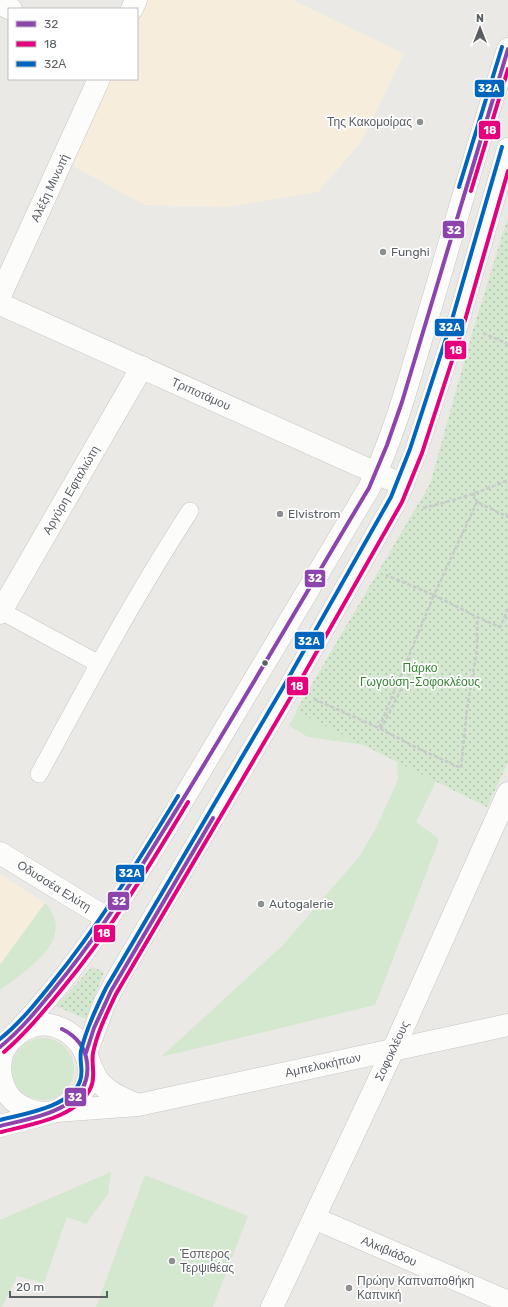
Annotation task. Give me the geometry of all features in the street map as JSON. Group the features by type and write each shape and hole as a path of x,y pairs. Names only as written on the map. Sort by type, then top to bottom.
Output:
{"main road":[{"path":"0,1066 2,1054 7,1042 66,975 108,919 240,705 349,522 376,472 386,451 402,405 508,49"},
{"name":"Αλέξη Μινωτή","path":"0,296 99,80"},
{"path":"0,1126 56,1111 78,1097 86,1085 88,1072 86,1053 104,1004 119,976 290,687 396,500 416,451 457,325 508,149"},
{"name":"Τριποτάμου","path":"0,304 403,485"},
{"name":"Αργύρη Εφταλιώτη","path":"0,612 142,367"},
{"name":"Σοφοκλέους","path":"272,1307 392,1050 508,793"},
{"name":"Οδυσσέα Ελύτη","path":"0,853 108,919"},
{"path":"7,1042 24,1029 36,1025 48,1024 60,1028 71,1034 80,1042 96,1076 102,1085 111,1092 138,1105"},
{"name":"Αμπελοκήπων","path":"56,1111 138,1105 508,1025"},
{"path":"0,1070 2,1081 8,1093 17,1104 29,1110 42,1113 56,1111"},
{"name":"Αλκιβιάδου","path":"314,1218 508,1302"}],"lane":[{"path":"39,774 99,664 190,511"},
{"path":"0,612 99,664"}],"path":[{"path":"422,508 441,504 508,480"},
{"path":"473,493 477,502 508,517"},
{"path":"379,728 434,595 477,502"},
{"path":"360,564 434,595 500,627 508,609"},
{"path":"290,687 462,768 467,708 477,650 477,617"},
{"path":"379,728 382,727 414,664 407,659"}],"shaded area":[{"path":"144,0 293,0 404,54 361,142 318,192 227,207 145,205 71,165 109,80 138,80 138,14"},
{"path":"0,874 45,903 0,965"}],"green space":[{"name":"Πάρκο Γωγούση-Σοφοκλέους","path":"508,217 508,762 487,807 296,711 430,484 473,330"},
{"path":"301,703 441,771 416,822 438,838 438,843 375,1005 161,1057 283,945 359,857 375,830 398,780 397,757 378,747 308,737 289,726"},
{"path":"45,903 54,916 56,929 52,941 35,963 0,990 0,965"},
{"path":"92,967 104,972 86,1019 56,1006"},
{"path":"37,1038 49,1038 65,1047 72,1057 74,1069 72,1081 65,1091 49,1100 37,1100 26,1095 17,1086 12,1075 12,1063 17,1052 26,1043"},
{"path":"111,1172 108,1194 86,1224 67,1217 44,1283 17,1276 2,1307 0,1307 0,1220"},
{"name":"Έσπερος Τερψιθέας","path":"145,1175 248,1216 213,1307 96,1307"}],"transit line":[{"name":"32Α","path":"459,187 502,47"},
{"name":"32","path":"0,1047 22,1026 49,996 83,953 121,898 211,754 369,488 387,445 402,402 508,49"},
{"name":"18","path":"471,191 508,69"},
{"name":"32Α","path":"0,1120 45,1108 57,1103 75,1090 81,1078 81,1051 83,1043 106,988 285,684 391,497 410,449 451,323 502,147"},
{"name":"18","path":"1,1132 39,1122 65,1113 85,1098 92,1083 93,1053 97,1038 116,994 295,690 402,502 422,453 463,327 508,171"},
{"name":"32Α","path":"0,1039 21,1020 34,1005 86,938 133,868 178,796"},
{"name":"18","path":"4,1052 42,1014 80,967 144,874 188,802"},
{"name":"32","path":"86,1053 94,1028 111,991 213,818"},
{"name":"32","path":"0,1126 29,1119 59,1109 71,1101 81,1091 86,1078 86,1056 82,1046 76,1038 62,1029"}],"place":[{"name":"Της Κακομοίρας","path":"420,122"},
{"name":"Funghi","path":"383,252"},
{"name":"Elvistrom","path":"280,514"},
{"name":"Autogalerie","path":"261,904"},
{"name":"Έσπερος Τερψιθέας","path":"172,1261"},
{"name":"Πρώην Καπναποθήκη Καπνική","path":"349,1288"}]}
